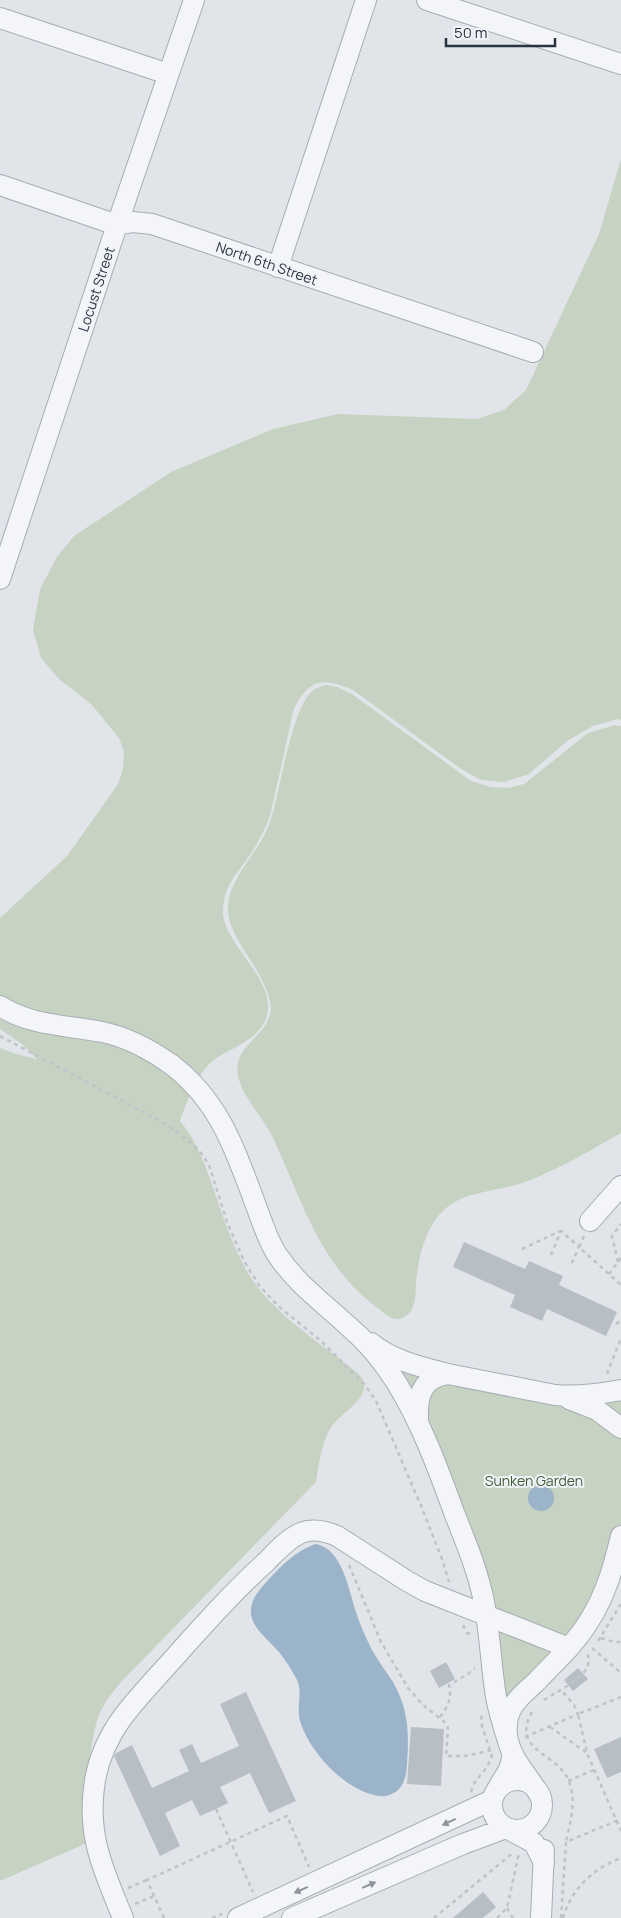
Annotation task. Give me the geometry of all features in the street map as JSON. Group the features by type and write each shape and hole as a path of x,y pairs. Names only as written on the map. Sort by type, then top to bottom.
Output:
{"street":[{"name":"Locust Street","path":"0,578 7,534 117,225 194,0"},
{"path":"278,267 366,0"},
{"path":"427,0 621,64"},
{"path":"0,18 168,74"},
{"name":"North 6th Street","path":"0,185 117,225 133,222 152,224 533,352"},
{"path":"0,1006 27,1019 104,1033 127,1040 171,1064 190,1080 206,1098 227,1130 234,1144 268,1238 278,1256 307,1291 374,1346 415,1366 555,1395 600,1394 621,1390"},
{"path":"590,1221 621,1186"},
{"path":"348,1325 374,1353 395,1380 418,1419 475,1569 486,1615 504,1749 510,1768 492,1800 495,1817 506,1828 534,1843 544,1863"},
{"path":"418,1419 418,1403 427,1383 435,1377 448,1374"},
{"path":"555,1395 597,1410 621,1428"},
{"path":"123,1918 100,1862 93,1828 95,1779 109,1739 123,1718 245,1581 291,1538 308,1531 326,1531 426,1591 569,1648"},
{"path":"504,1749 507,1721 514,1705 569,1648 585,1628 599,1604 610,1577 621,1536"},
{"path":"292,1918 463,1844 506,1828 522,1830 530,1826 541,1814 542,1802 534,1783 504,1749"},
{"path":"234,1914 260,1908 492,1800 501,1786 516,1780 532,1784 538,1790 542,1802 544,1863 541,1918"}],"path":[{"path":"0,1036 141,1109 192,1143 202,1154 209,1164 234,1238 244,1261 259,1285 277,1305 328,1347 365,1385 376,1402 429,1525 464,1629 467,1633 476,1636"},
{"path":"570,1267 590,1221"},
{"path":"618,1262 612,1236 621,1224"},
{"path":"561,1231 621,1285"},
{"path":"522,1249 561,1231"},
{"path":"551,1255 561,1231"},
{"path":"609,1274 621,1258"},
{"path":"616,1324 621,1320"},
{"path":"600,1394 621,1338"},
{"path":"347,1561 357,1581 368,1615 394,1666 415,1697 447,1724 446,1756 465,1756 504,1749"},
{"path":"542,1701 561,1690 585,1670 588,1663 587,1654 600,1638 621,1604"},
{"path":"600,1638 621,1642"},
{"path":"592,1648 621,1674"},
{"path":"440,1717 450,1701 449,1685 471,1672 477,1665"},
{"path":"471,1672 477,1674"},
{"path":"561,1690 570,1699 578,1714 587,1753 621,1831"},
{"path":"468,1799 475,1782 491,1761 504,1749 528,1736 621,1697"},
{"path":"535,1707 527,1722 531,1746 558,1765 568,1781 573,1804 573,1815 566,1842 562,1918"},
{"path":"481,1712 482,1726 504,1749"},
{"path":"550,1727 587,1753"},
{"path":"568,1781 594,1770"},
{"path":"216,1809 260,1908"},
{"path":"164,1918 147,1880 287,1816 316,1883"},
{"path":"566,1842 621,1819"},
{"path":"434,1918 521,1847 507,1908 496,1918"},
{"path":"562,1918 571,1898 585,1881 607,1863 621,1858"},
{"path":"507,1908 513,1918"},
{"path":"212,1918 234,1914"}],"green space":[{"path":"621,159 621,720 618,719 593,726 567,741 529,774 504,782 481,780 461,769 353,690 342,686 325,682 311,686 299,700 293,711 269,818 247,860 228,887 223,913 226,926 233,939 260,980 266,994 268,1009 264,1023 255,1034 244,1043 218,1057 204,1070 194,1086 180,1121 192,1137 201,1155 231,1238 253,1280 264,1295 293,1323 358,1374 363,1380 364,1387 358,1400 330,1429 322,1448 316,1482 120,1683 106,1702 98,1718 91,1752 87,1843 0,1881 0,1048 37,1059 23,1045 0,1029 0,918 67,856 119,782 123,768 124,752 119,738 91,704 59,679 41,658 33,630 40,589 57,557 74,536 171,472 273,429 338,414 477,419 504,410 526,390 599,234"},
{"path":"326,685 337,687 352,694 471,781 491,787 508,788 524,784 588,733 615,725 621,726 621,1133 575,1159 535,1178 516,1185 467,1197 450,1205 437,1218 428,1233 420,1258 413,1307 404,1318 400,1319 392,1318 386,1314 355,1288 325,1249 302,1206 272,1136 244,1092 238,1076 240,1056 264,1027 269,1018 271,1006 263,982 239,942 230,922 228,912 229,900 232,888 270,822 298,715 312,691"},
{"name":"Sunken Garden","path":"374,1346 555,1395 621,1390 621,1535 610,1577 509,1715 475,1569"}],"water":[{"path":"541,1485 550,1489 554,1498 550,1507 541,1511 532,1507 528,1498 532,1489"},
{"path":"315,1544 324,1547 338,1561 365,1636 374,1654 393,1682 405,1712 408,1732 406,1775 401,1787 394,1793 386,1796 367,1793 346,1782 318,1754 304,1732 300,1721 299,1685 297,1680 279,1652 256,1627 251,1615 253,1601 268,1580 295,1555"}],"building":[{"path":"464,1242 525,1269 529,1261 563,1276 559,1285 617,1312 606,1336 547,1309 542,1321 510,1307 515,1295 453,1267"},
{"path":"446,1662 455,1679 439,1688 430,1671"},
{"path":"578,1668 588,1679 573,1691 564,1680"},
{"path":"246,1692 296,1801 269,1813 250,1773 220,1787 228,1803 216,1809 200,1816 192,1800 165,1813 180,1846 160,1856 114,1756 116,1753 132,1745 152,1788 189,1771 179,1750 192,1744 201,1763 239,1746 220,1704"},
{"path":"411,1727 444,1729 441,1786 407,1784"},
{"path":"621,1737 621,1772 607,1778 594,1749"},
{"path":"483,1892 496,1907 483,1918 453,1918"}]}
